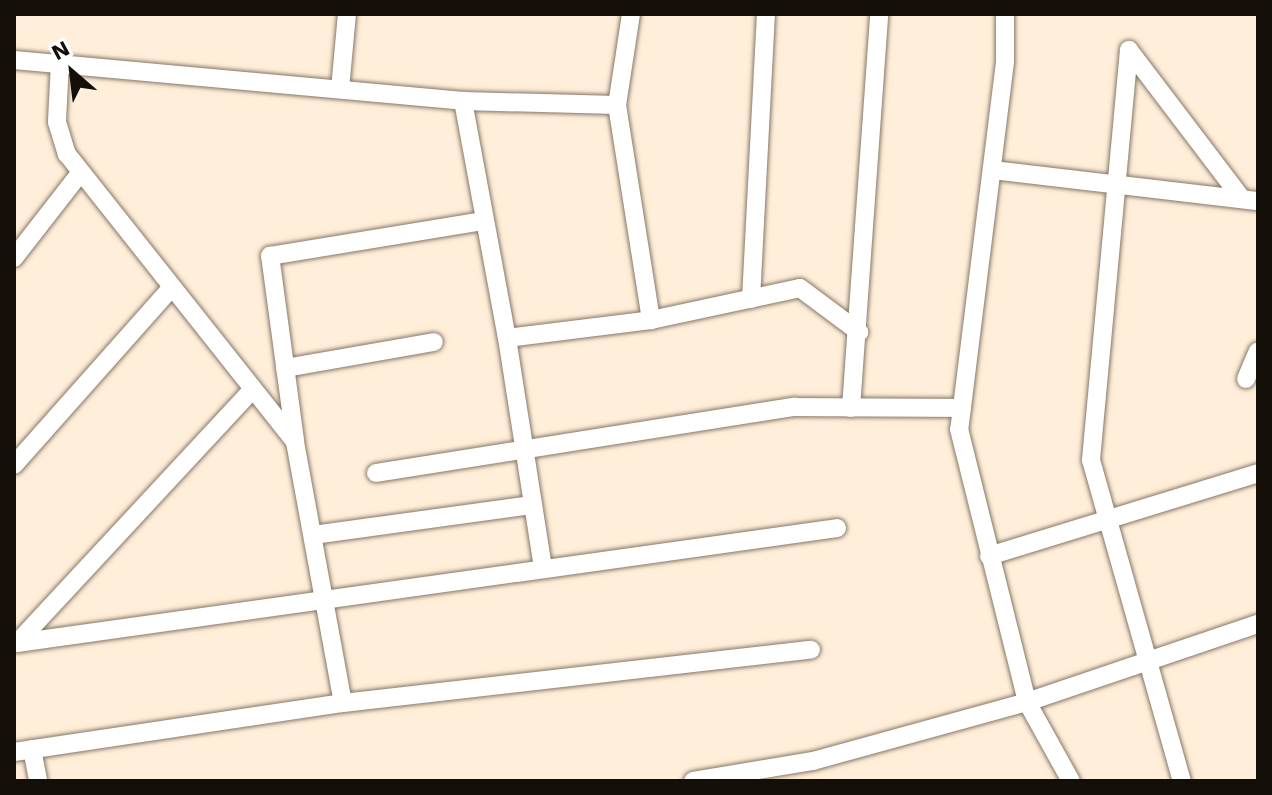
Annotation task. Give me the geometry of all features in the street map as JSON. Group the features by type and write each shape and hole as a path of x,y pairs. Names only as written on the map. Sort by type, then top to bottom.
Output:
{"street":[{"path":"340,89 347,14"},
{"path":"631,14 617,105 651,320"},
{"path":"751,299 766,14"},
{"path":"851,408 859,332 879,14"},
{"path":"1005,14 993,170 959,429 1027,702 1071,781"},
{"path":"1182,781 1091,460 1129,50 1250,200"},
{"path":"14,60 463,101 617,105"},
{"path":"60,62 60,139 81,172 170,289 295,442"},
{"path":"463,101 507,338 543,567"},
{"path":"993,170 1250,200"},
{"path":"14,258 81,172"},
{"path":"343,703 295,442 270,256 484,221"},
{"path":"507,338 651,320 800,288 859,332"},
{"path":"15,461 170,289"},
{"path":"285,368 434,342"},
{"path":"1246,379 1258,351"},
{"path":"252,390 17,643 324,597 837,528"},
{"path":"376,473 795,407 962,408"},
{"path":"989,556 1258,473"},
{"path":"313,535 533,505"},
{"path":"693,781 805,772 1027,702 1258,624"},
{"path":"38,781 23,750 343,703 811,650"}]}
